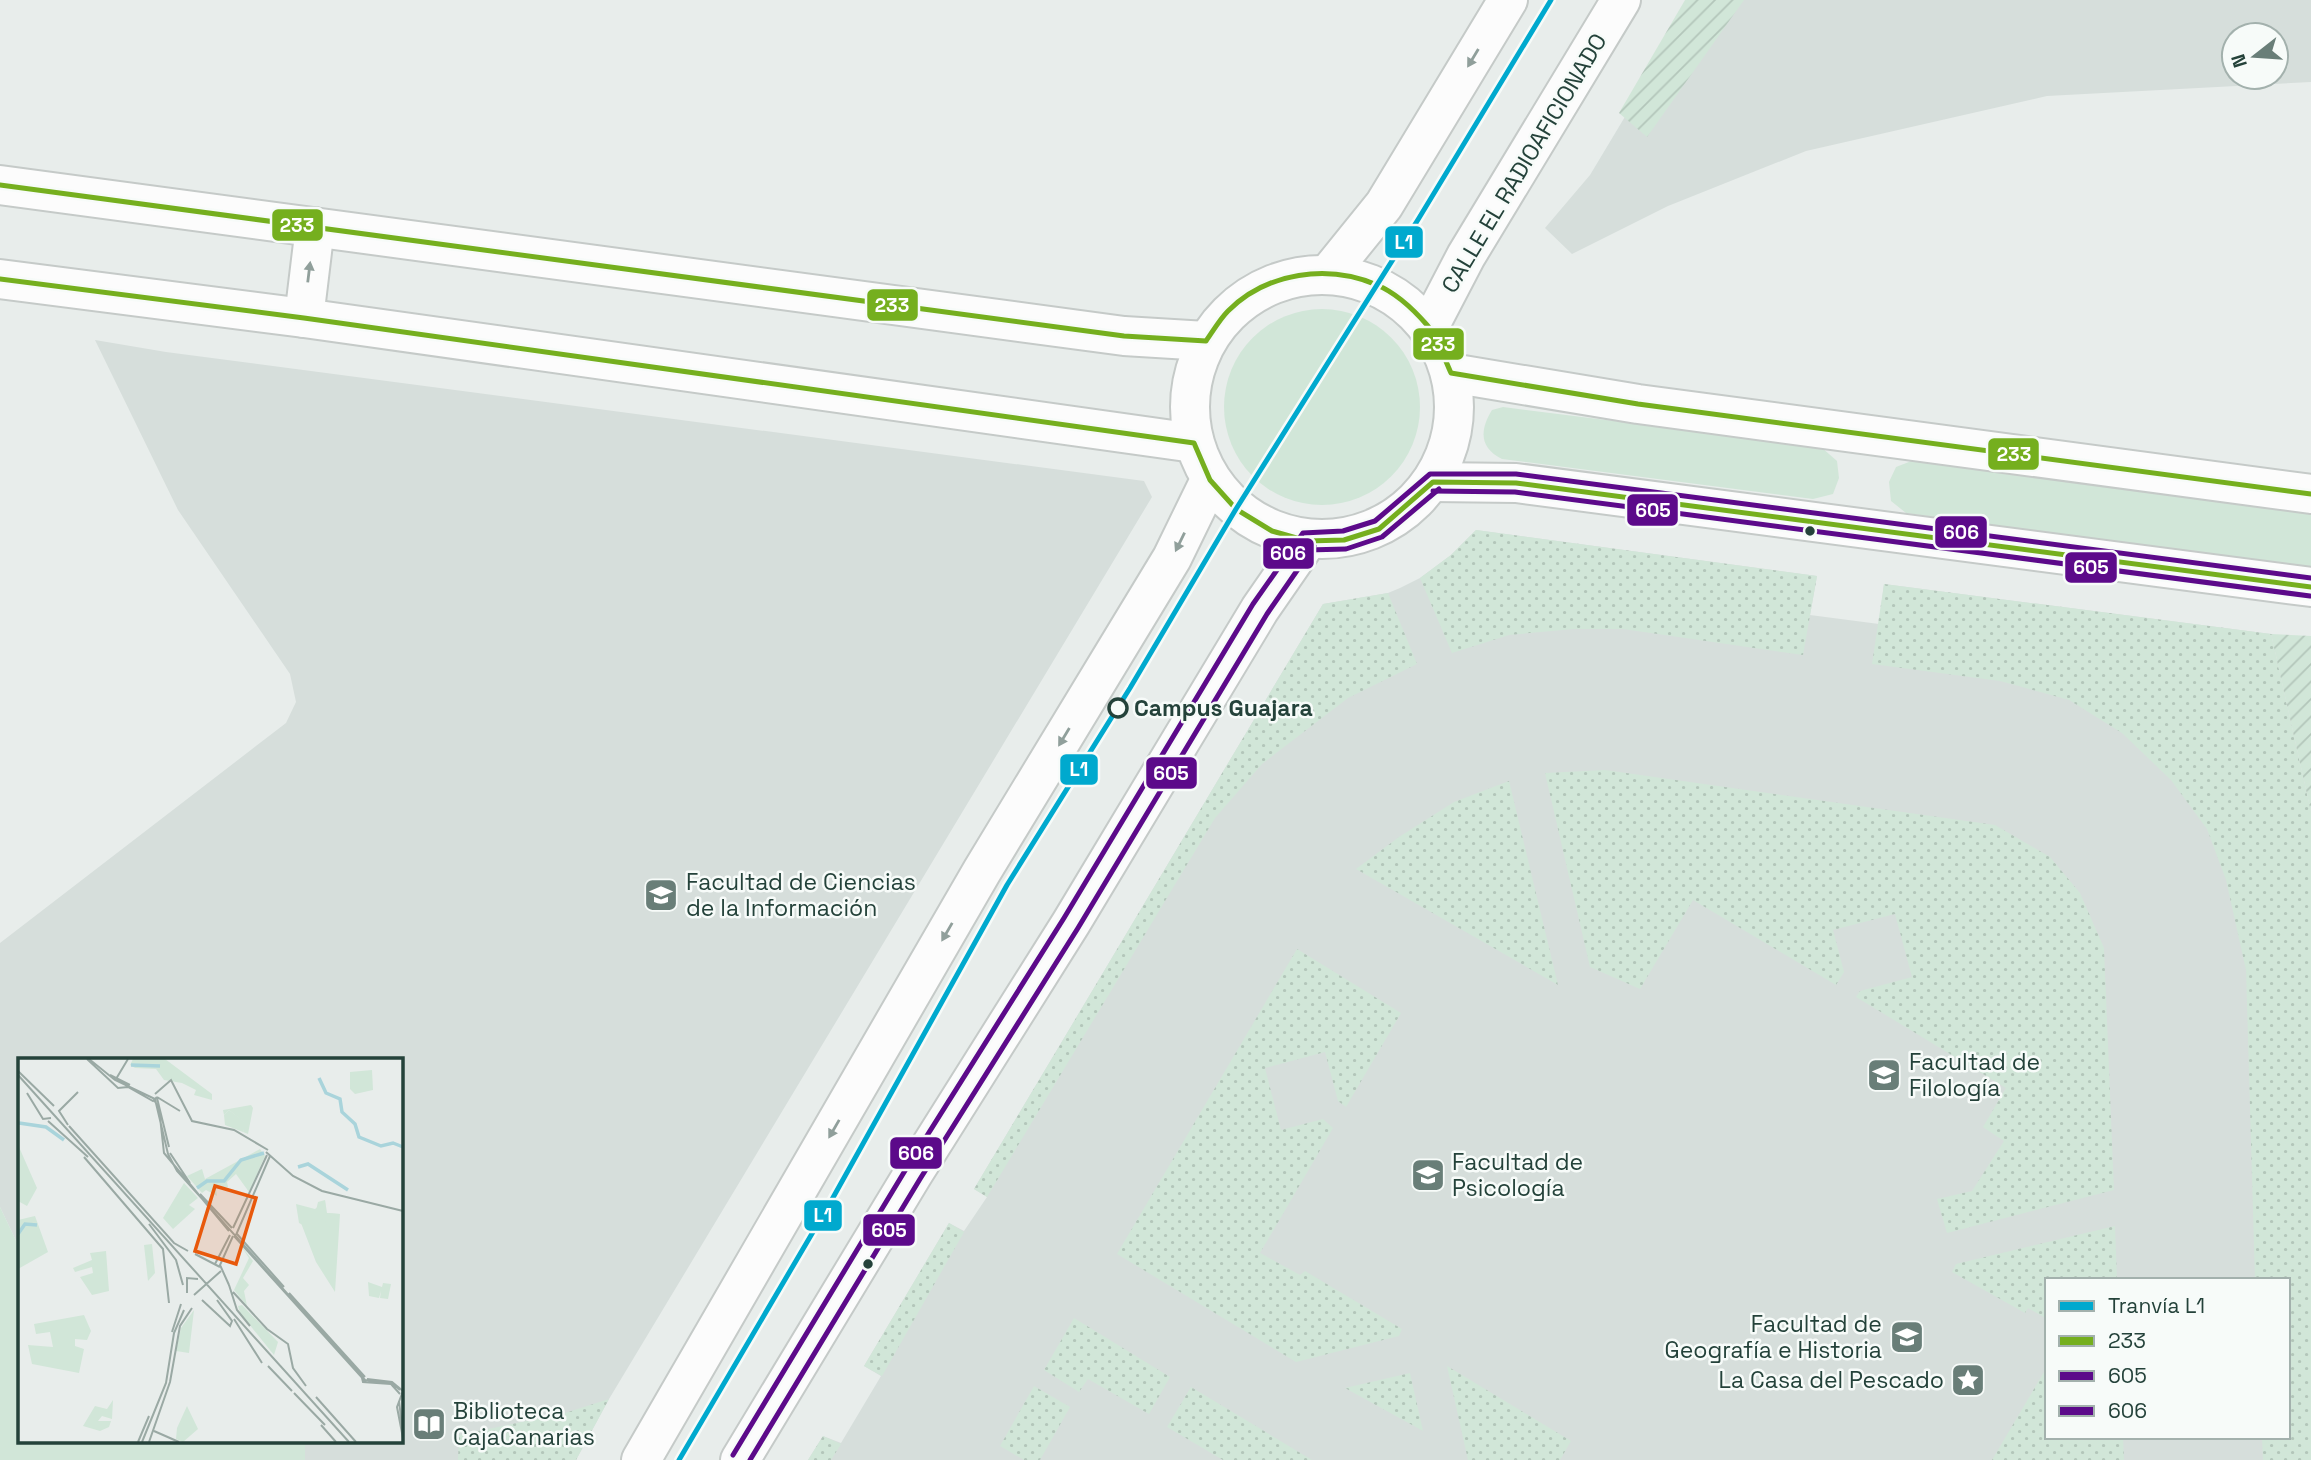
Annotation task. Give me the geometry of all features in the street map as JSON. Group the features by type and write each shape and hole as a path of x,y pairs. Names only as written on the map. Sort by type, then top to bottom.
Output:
{"street":[{"path":"1329,273 1384,205 1508,0"},
{"name":"CALLE EL RADIOAFICIONADO","path":"1429,327 1466,256 1621,0"},
{"path":"0,185 1124,336 1206,341"},
{"path":"304,318 315,227"},
{"path":"1329,273 1377,285 1399,298 1429,327 1451,373 1454,430 1433,482 1379,529 1344,540 1307,541 1272,531 1236,509 1210,480 1194,443 1190,391 1206,341 1228,312 1258,289 1292,276 1329,273"},
{"path":"0,279 304,318 1194,443"},
{"path":"1451,373 1638,404 2311,494"},
{"path":"641,1460 982,871 1172,558 1210,480"},
{"path":"1433,482 1516,483 2311,587"},
{"path":"740,1460 913,1174 1071,923 1260,609 1307,541"}],"shaded area":[{"path":"1695,0 2311,0 2311,82 2290,83 2290,21 2220,21 2220,87 2047,96 1806,151 1668,206 1572,254 1545,228 1590,175"},
{"path":"95,340 166,352 1144,481 1152,497 609,1399 576,1460 305,1460 305,1442 402,1442 402,1058 18,1058 18,1245 0,1207 0,943 286,723 296,702 290,674 178,510"},
{"path":"1476,530 1817,576 1810,615 1879,624 1884,584 2271,634 2311,812 2311,1460 808,1460 823,1436 841,1443 881,1376 864,1366 949,1223 964,1231 987,1197 974,1189 1323,604 1388,593 1420,578 1451,555"}],"green space":[{"path":"1685,0 1744,0 1647,137 1619,113"},
{"path":"1322,309 1360,316 1392,337 1413,369 1420,407 1413,445 1392,477 1360,498 1322,505 1284,498 1252,477 1231,445 1224,407 1231,369 1252,337 1284,316"},
{"path":"1503,407 1821,447 1837,461 1839,478 1833,494 1813,499 1502,459 1489,450 1484,432 1492,410"},
{"path":"1914,460 2311,514 2311,569 1906,513 1891,501 1889,482 1896,467"},
{"path":"1476,530 1817,576 1803,655 1623,629 1574,629 1509,635 1452,653 1420,578 1451,555"},
{"path":"1884,584 2271,634 2311,812 2311,1460 2263,1460 2262,1439 2290,1439 2290,1278 2255,1278 2246,970 2226,880 2207,829 2171,780 2122,733 2069,700 2000,681 1872,664"},
{"path":"1388,593 1417,664 1348,698 1262,764 1215,818 987,1197 974,1189 1323,604"},
{"path":"2271,634 2311,636 2311,812"},
{"path":"1605,770 1995,825 2050,857 2080,893 2104,948 2114,1190 1947,1233 1937,1199 1972,1191 2004,1141 1983,1127 2006,1088 1856,997 1860,991 1912,977 1895,914 1833,930 1844,972 1836,985 1693,900 1640,989 1590,967 1545,773"},
{"path":"1509,781 1558,985 1356,869 1399,837 1454,802"},
{"path":"1297,949 1401,1013 1346,1107 1338,1101 1325,1052 1265,1068 1281,1130 1323,1119 1333,1128 1260,1253 1300,1275 1305,1271 1402,1329 1399,1336 1296,1362 1117,1254"},
{"path":"0,1207 18,1245 18,1442 305,1442 305,1460 0,1460"},
{"path":"949,1223 964,1232 882,1376 864,1366"},
{"path":"2115,1226 2117,1278 2045,1278 2045,1318 2028,1308 2025,1313 1952,1272 1956,1264"},
{"path":"1074,1318 1170,1377 1149,1414 1088,1379 1079,1392 1044,1370"},
{"path":"1447,1366 1571,1441 1560,1460 1468,1460"},
{"path":"2045,1370 2045,1439 2123,1439 2124,1460 1992,1460"},
{"path":"1410,1373 1423,1431 1345,1388"},
{"path":"1034,1386 1070,1407 1040,1460 1024,1460 1000,1446"},
{"path":"1191,1387 1312,1460 1223,1460 1167,1427"},
{"path":"609,1399 576,1460 458,1460 459,1435 565,1413"},
{"path":"823,1436 841,1444 831,1460 808,1460"}],"tram line":[{"name":"L1","path":"679,1460 830,1203 1007,885 1551,0"}],"transit line":[{"name":"233","path":"0,185 1124,336 1206,341 1228,311 1261,288 1279,280 1299,276 1339,275 1377,285 1404,302 1431,330 1451,373 1638,404 2311,494"},
{"name":"233","path":"0,279 304,318 1194,443 1210,480 1236,509 1272,531 1307,541 1344,540 1379,529 1433,482 1516,483 2311,587"},
{"name":"606","path":"733,1455 906,1169 1064,918 1253,604 1303,533 1343,531 1375,521 1430,474 1516,474 2311,578"},
{"name":"605","path":"1307,550 1346,549 1382,537 1439,489"},
{"name":"605","path":"1433,491 1515,492 2310,596"},
{"name":"605","path":"750,1460 920,1179 1078,928 1267,614 1314,546"}],"place":[{"name":"Campus Guajara","path":"1118,708"},
{"name":"Facultad de Ciencias de la Información","path":"661,895"},
{"name":"Facultad de Filología","path":"1884,1075"},
{"name":"Facultad de Psicología","path":"1428,1175"},
{"name":"Facultad de Geografía e Historia","path":"1907,1337"},
{"name":"La Casa del Pescado","path":"1968,1380"},
{"name":"Biblioteca CajaCanarias","path":"429,1424"}]}
